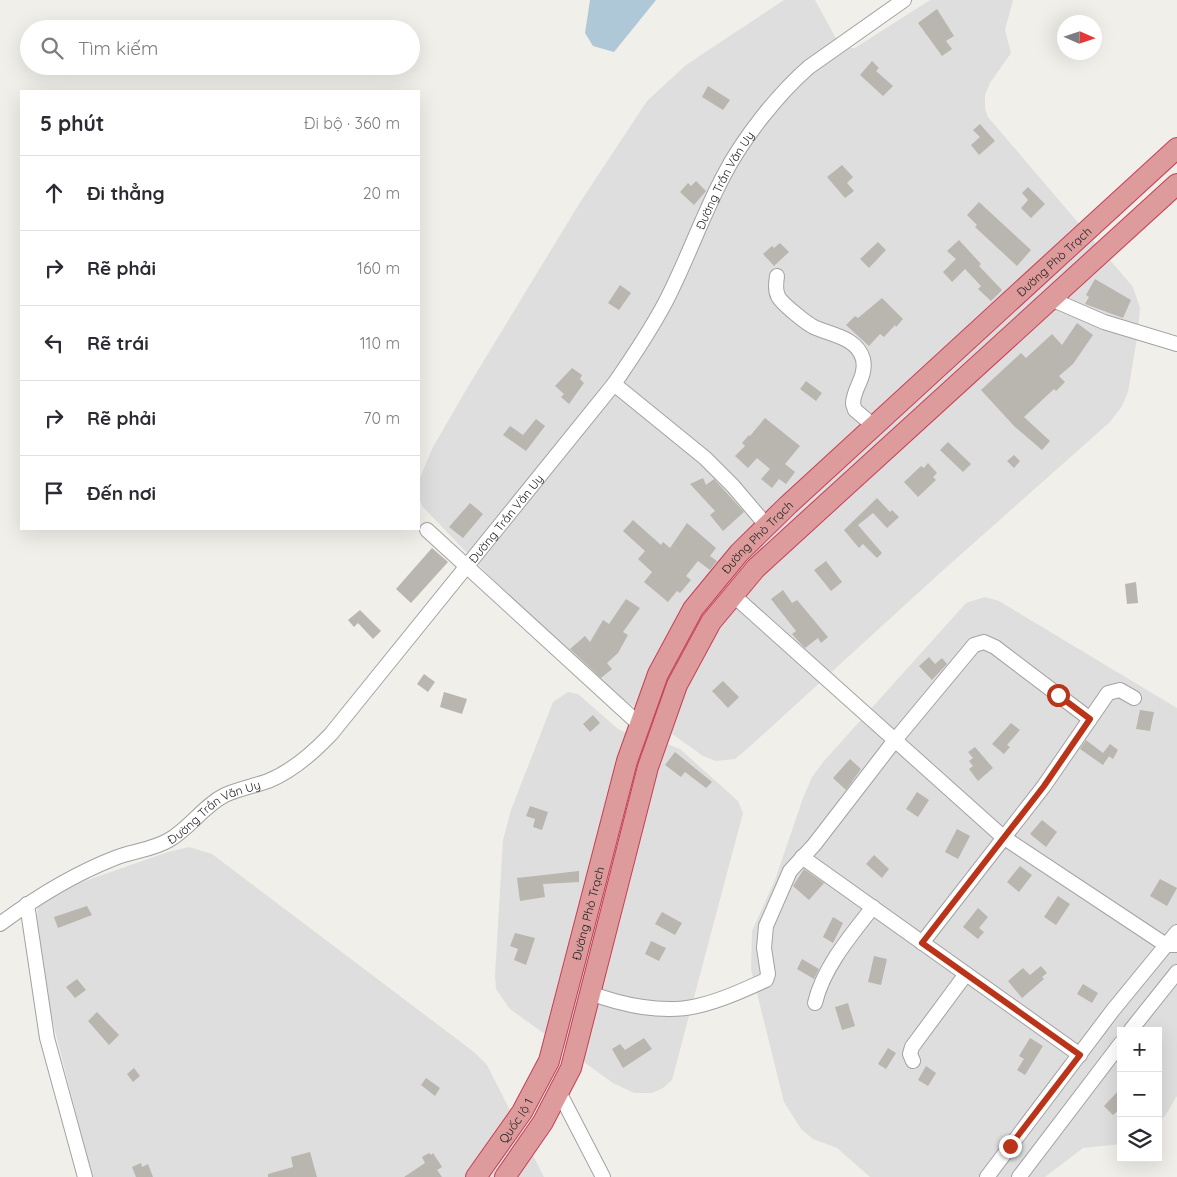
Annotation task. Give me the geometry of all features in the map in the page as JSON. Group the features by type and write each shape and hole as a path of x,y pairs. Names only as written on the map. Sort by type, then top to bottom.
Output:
{"highway":[{"name":"Đường Phò Trạch","path":"549,1060 627,761 658,674 693,609 739,553 767,526 1177,148"},
{"name":"Đường Phò Trạch","path":"571,1068 651,758 678,685 711,622 756,568 1177,184"},
{"name":"Quốc lộ 1","path":"476,1177 522,1112 549,1060"},
{"name":"Quốc lộ 1","path":"504,1177 543,1122 571,1068"}],"street":[{"name":"Đường Trần Văn Uy","path":"0,924 27,904 72,878 116,858 151,849 168,841 184,830 218,799 267,781 298,764 315,750 350,713 466,566 614,384 660,313 724,174 757,125 795,79 809,67 904,0"},
{"path":"777,276 776,290 779,298 813,327 843,338 860,352 863,362 863,376 853,404 856,410 874,426"},
{"path":"1051,299 1104,322 1177,344"},
{"path":"614,384 705,458 734,486 767,526"},
{"path":"427,530 640,724"},
{"path":"733,595 1003,837 1172,945"},
{"path":"590,993 614,1002 640,1006 696,1007 766,980 768,974 764,948 766,926 790,870 814,845 895,740 974,645 984,642 995,647 1090,719"},
{"path":"922,943 1044,786 1111,691 1120,690 1134,698"},
{"path":"802,857 817,870 873,907 1080,1055"},
{"path":"27,904 47,1038 85,1177"},
{"path":"816,1003 821,984 846,943 873,907"},
{"path":"987,1177 1080,1055 1172,945 1177,932"},
{"path":"1133,1027 1177,972"},
{"path":"913,1061 910,1057 912,1047 966,974"},
{"path":"1019,1177 1117,1048"},
{"path":"559,1092 603,1177"}],"shaded area":[{"path":"784,0 815,0 837,40 851,48 855,48 930,0 1013,0 1005,30 1011,53 990,83 985,95 985,109 988,117 1133,287 1140,308 1128,392 1122,406 1110,422 940,573 746,750 735,759 716,761 703,756 602,684 493,580 422,506 420,500 420,478 433,447 579,204 647,101 686,65"},
{"path":"985,597 999,601 1177,708 1177,1096 1162,1119 1162,1027 1117,1027 1117,1144 1083,1148 1045,1177 870,1177 837,1148 813,1139 801,1129 784,1102 751,969 752,931 775,880 812,777 824,761 966,603"},
{"path":"568,692 578,694 618,729 631,735 665,743 680,749 738,801 743,813 672,1080 663,1088 652,1093 634,1093 613,1083 510,1009 496,989 495,976 503,840 511,810 553,702"},
{"path":"189,847 212,854 474,1052 487,1065 544,1177 92,1177 50,1011 37,918 38,906 45,895 168,852"}],"water":[{"path":"590,0 656,0 614,52 593,46 585,33"}],"building":[{"path":"937,9 954,36 946,41 952,49 942,56 918,23"},
{"path":"872,61 879,68 876,71 893,86 883,96 860,75"},
{"path":"708,86 730,100 723,110 702,97"},
{"path":"980,124 995,141 979,155 971,145 980,137 973,130"},
{"path":"842,165 853,177 847,183 854,191 845,198 827,177"},
{"path":"696,181 706,191 694,205 680,192 688,183 691,186"},
{"path":"1028,187 1045,204 1031,218 1021,208 1028,200 1022,193"},
{"path":"979,202 1031,250 1017,266 975,227 977,225 967,215"},
{"path":"959,240 981,264 979,266 1002,290 991,301 978,289 981,286 965,269 952,282 943,272 956,259 947,251"},
{"path":"878,242 886,250 869,268 860,259"},
{"path":"780,243 789,252 774,266 763,254 772,246 774,248"},
{"path":"1095,279 1131,300 1123,318 1085,304 1089,297 1086,295"},
{"path":"620,285 631,293 619,310 608,303"},
{"path":"882,298 903,319 884,337 880,334 869,346 846,325 855,316 858,318"},
{"path":"1077,323 1093,335 1073,364 1059,376 1065,382 1056,391 1054,389 1024,417 1050,441 1042,450 1014,426 981,390 1021,353 1026,358 1052,334 1062,345"},
{"path":"572,368 582,375 580,379 584,383 569,404 561,397 564,394 555,386"},
{"path":"806,381 822,393 816,401 800,389"},
{"path":"765,418 800,446 785,464 795,472 786,484 779,479 772,488 761,479 770,469 757,458 748,468 735,456 745,446 742,443"},
{"path":"536,419 545,426 526,451 503,435 510,426 523,435"},
{"path":"948,442 971,464 963,472 940,450"},
{"path":"1014,455 1020,461 1014,468 1007,461"},
{"path":"928,463 937,473 933,477 936,480 918,497 904,482 921,466 924,468"},
{"path":"703,478 706,485 714,479 744,512 723,531 710,515 715,511 690,484"},
{"path":"877,498 890,512 892,510 899,517 887,528 873,513 858,525 882,553 877,558 863,544 859,548 844,530"},
{"path":"470,503 483,514 463,538 449,527"},
{"path":"633,520 661,545 663,542 670,548 687,523 716,548 710,556 717,561 710,570 698,561 686,576 691,580 680,593 677,591 668,602 644,582 652,572 638,559 645,551 623,531"},
{"path":"432,548 448,562 411,603 396,589"},
{"path":"826,561 842,582 831,591 814,570"},
{"path":"1136,582 1138,603 1127,604 1125,584"},
{"path":"783,590 792,603 797,600 828,637 821,643 818,638 805,648 792,634 796,631 771,599"},
{"path":"626,599 640,608 623,632 628,635 618,653 607,663 612,669 601,678 570,649 585,636 590,642 603,620 609,624"},
{"path":"360,610 381,631 373,639 358,623 354,627 348,620"},
{"path":"929,657 935,664 942,658 947,664 932,680 919,666"},
{"path":"424,674 435,682 428,692 417,684"},
{"path":"723,681 739,697 728,708 712,691"},
{"path":"444,692 467,699 462,714 440,707"},
{"path":"1140,710 1154,712 1150,731 1136,729"},
{"path":"593,715 600,723 590,732 583,724"},
{"path":"1011,723 1020,730 1007,745 1010,747 1004,754 992,744"},
{"path":"1086,740 1103,753 1110,744 1118,750 1113,759 1109,756 1103,765 1080,749"},
{"path":"975,747 993,768 978,781 969,769 973,766 969,761 973,758 968,752"},
{"path":"675,752 712,782 706,788 685,772 681,777 665,765"},
{"path":"850,759 861,769 846,790 833,778"},
{"path":"917,792 929,800 918,817 906,809"},
{"path":"530,806 548,812 542,830 533,827 535,819 526,816"},
{"path":"1042,820 1057,832 1046,847 1030,834"},
{"path":"957,829 970,836 958,859 945,852"},
{"path":"874,855 889,869 882,878 866,864"},
{"path":"1020,866 1032,875 1019,892 1007,882"},
{"path":"804,869 824,883 809,900 793,886"},
{"path":"579,871 579,882 543,884 545,897 520,901 517,878"},
{"path":"1160,879 1177,888 1167,906 1150,896"},
{"path":"1058,896 1070,904 1056,925 1044,917"},
{"path":"87,906 92,915 58,928 54,917"},
{"path":"978,908 988,917 979,928 984,932 978,939 963,927"},
{"path":"662,912 682,923 675,935 655,924"},
{"path":"833,917 843,923 833,943 823,937"},
{"path":"515,933 535,938 526,965 514,960 518,949 510,946"},
{"path":"651,941 666,948 659,961 645,954"},
{"path":"874,956 887,959 881,985 868,982"},
{"path":"802,959 819,969 814,979 797,969"},
{"path":"1041,966 1047,973 1042,977 1044,979 1022,998 1008,981 1023,968 1030,975"},
{"path":"77,979 86,990 75,998 66,987"},
{"path":"1083,984 1098,993 1092,1003 1077,994"},
{"path":"848,1003 855,1026 842,1030 835,1007"},
{"path":"97,1012 119,1035 109,1045 88,1021"},
{"path":"644,1038 652,1049 623,1068 612,1049 620,1044 625,1050"},
{"path":"1030,1038 1043,1046 1025,1075 1017,1070 1024,1059 1019,1056"},
{"path":"888,1048 896,1053 886,1069 878,1064"},
{"path":"926,1066 936,1073 928,1086 918,1080"},
{"path":"134,1068 140,1076 133,1082 127,1074"},
{"path":"426,1078 440,1088 435,1096 421,1085"},
{"path":"1117,1092 1117,1112 1113,1115 1104,1106"},
{"path":"310,1152 317,1177 268,1177 268,1174 293,1167 291,1157"},
{"path":"429,1153 431,1155 433,1153 442,1167 437,1170 442,1177 404,1177 425,1163 422,1157"},
{"path":"141,1163 142,1167 148,1164 153,1177 136,1177 132,1167"}],"route":[{"path":"1010,1146 1080,1055 922,943 1044,786 1090,719 1058,695"}]}
